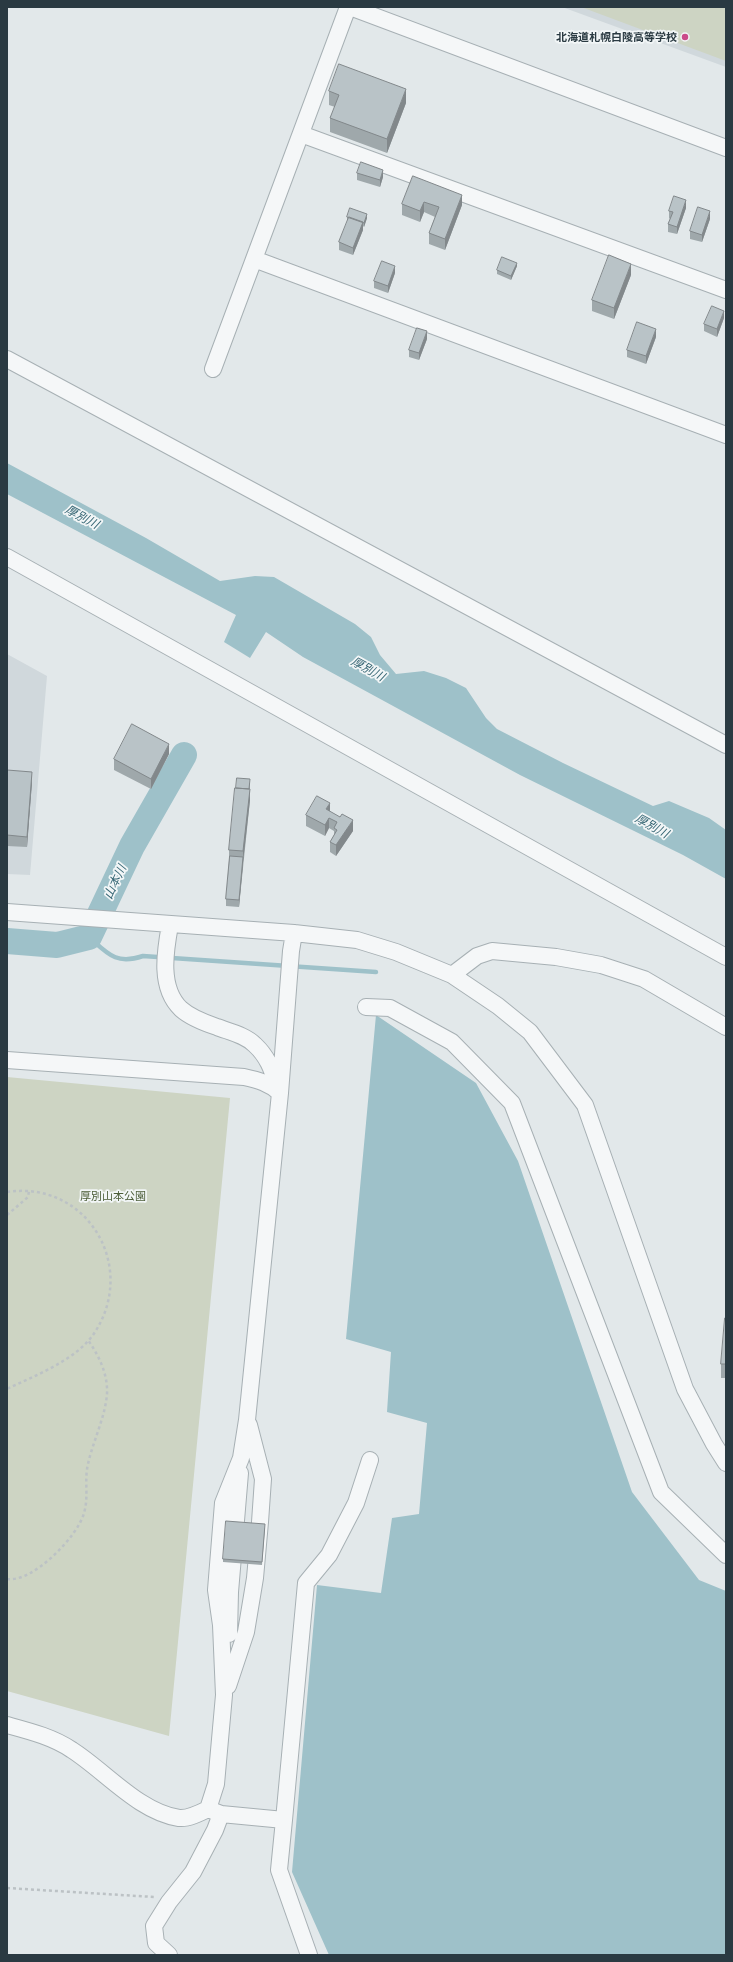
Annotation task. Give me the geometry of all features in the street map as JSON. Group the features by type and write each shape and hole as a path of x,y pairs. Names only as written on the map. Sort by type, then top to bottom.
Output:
{"street":[{"path":"213,369 349,7 726,148"},
{"path":"301,134 726,290"},
{"path":"254,259 726,435"},
{"path":"7,359 726,745"},
{"path":"7,557 726,957"},
{"path":"7,912 294,933 357,940 396,952 452,975 498,1006 530,1032 585,1105 685,1389 714,1444 726,1463"},
{"path":"170,925 167,943 165,976 172,996 181,1009 196,1019 242,1036 258,1048 270,1064 280,1093"},
{"path":"169,1955 156,1943 154,1926 167,1905 193,1872 215,1830 214,1811 224,1695 221,1625 216,1590 224,1504 241,1458 248,1420 280,1093 288,975 294,933"},
{"path":"452,975 477,956 492,951 556,957 602,965 644,979 726,1026"},
{"path":"366,1007 390,1008 452,1042 512,1103 661,1492 726,1555"},
{"path":"7,1060 244,1077 273,1086 280,1093"},
{"path":"224,1695 246,1632 255,1578 260,1522 263,1479 248,1420"},
{"path":"309,1955 279,1870 306,1583 329,1555 353,1509 370,1460"},
{"path":"7,1725 34,1732 72,1749 124,1789 163,1813 180,1818 214,1811 284,1820"}],"path":[{"path":"7,1192 30,1191 48,1195 64,1201 83,1215 98,1234 109,1258 111,1288 108,1304 95,1332 88,1340 62,1361 7,1389"},
{"path":"7,1216 28,1197 30,1191"},
{"path":"7,1579 30,1574 49,1560 70,1537 84,1514 87,1466 107,1394 105,1375 98,1356 88,1340"},
{"path":"7,1888 154,1897 167,1905"}],"shaded area":[{"name":"北海道札幌白陵高等学校","path":"562,7 726,7 726,67"},
{"path":"7,654 47,676 30,875 7,874"}],"green space":[{"name":"北海道札幌白陵高等学校","path":"581,7 726,7 726,61"},
{"name":"厚別山本公園","path":"7,1077 230,1098 169,1736 7,1691"}],"water":[{"name":"厚別川","path":"7,463 146,538 220,581 255,576 274,577 355,624 371,637 380,655 396,674 424,671 446,678 466,688 486,718 497,729 563,763 653,806 669,801 709,818 726,830 726,879 683,855 520,775 303,657 266,632 250,658 224,642 236,615 7,494"},
{"path":"376,1015 476,1083 518,1161 632,1492 699,1580 726,1591 726,1952 724,1955 329,1955 292,1872 317,1585 381,1593 392,1518 419,1514 427,1423 387,1412 391,1352 346,1339"}],"building":[{"path":"339,64 406,89 387,139 330,118 339,95 329,91"},
{"path":"361,162 383,170 380,180 357,173"},
{"path":"413,176 462,195 445,239 429,233 439,207 424,202 420,211 402,204"},
{"path":"674,196 686,200 677,227 668,224 673,212 669,211"},
{"path":"698,207 710,211 702,235 690,231"},
{"path":"350,208 367,214 364,223 347,217"},
{"path":"349,217 363,222 353,248 339,242"},
{"path":"609,255 631,264 614,308 592,300"},
{"path":"502,257 517,263 511,276 497,270"},
{"path":"382,261 395,266 388,286 374,281"},
{"path":"712,306 724,311 717,329 704,324"},
{"path":"637,322 656,329 646,356 627,350"},
{"path":"417,328 427,331 419,353 409,350"},
{"path":"132,724 169,744 151,779 114,759"},
{"path":"7,770 32,772 27,837 7,835"},
{"path":"237,778 250,779 249,789 236,788"},
{"path":"235,788 250,789 243,851 229,850"},
{"path":"317,796 330,803 326,809 340,817 342,814 353,820 336,845 330,842 337,830 334,828 337,822 329,818 325,825 306,815"},
{"path":"230,856 243,857 239,900 226,899"},
{"path":"725,1318 726,1364 721,1364"},
{"path":"226,1521 265,1524 262,1562 223,1559"}],"waterway":[{"name":"山本川","path":"7,941 57,945 89,937 132,846 184,755"},
{"path":"89,937 107,953 126,959 143,956 376,972"}],"place":[{"name":"北海道札幌白陵高等学校","path":"685,37"}]}
